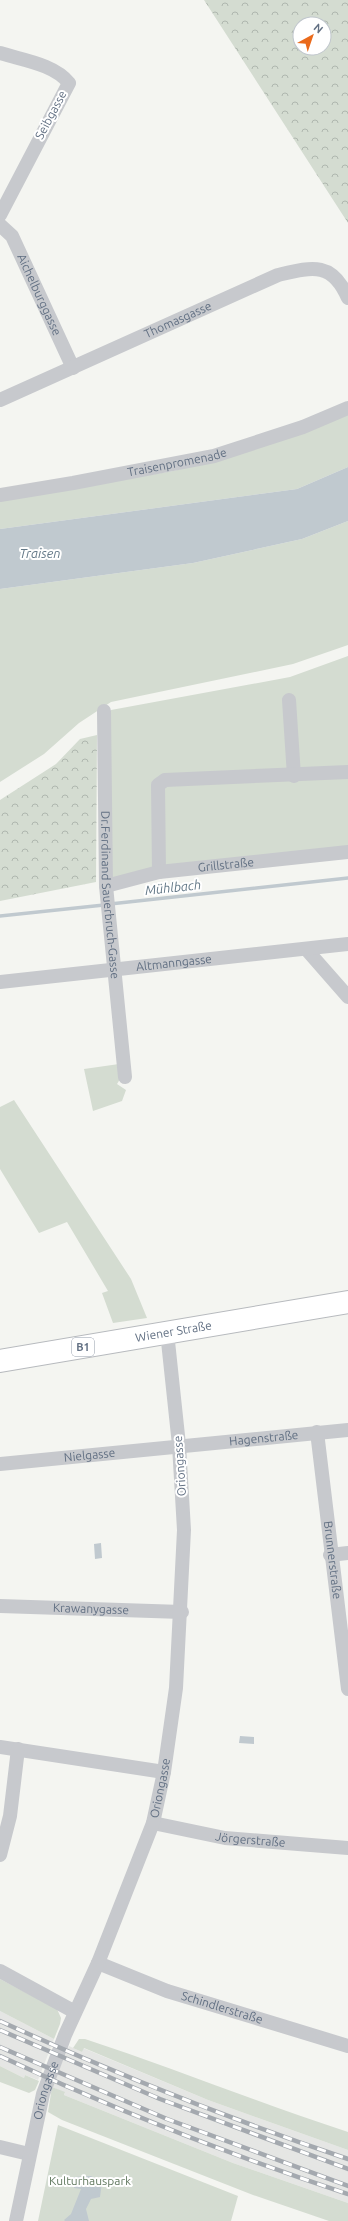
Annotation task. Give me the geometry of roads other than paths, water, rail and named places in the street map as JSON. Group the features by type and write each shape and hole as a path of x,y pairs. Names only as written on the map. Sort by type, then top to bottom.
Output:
{"main road":[{"name":"Wiener Straße","path":"0,1361 348,1302"}],"street":[{"name":"Seibgasse","path":"0,53 51,69 63,76 68,82 0,215"},
{"name":"Aichelburggasse","path":"0,225 12,236 74,368"},
{"name":"Thomasgasse","path":"0,400 278,275 311,268 321,269 339,279 348,298"},
{"name":"Traisenpromenade","path":"0,495 73,483 214,456 303,427 348,408"},
{"path":"289,700 294,776"},
{"name":"Dr.Ferdinand Sauerbruch-Gasse","path":"104,711 106,886 113,969 125,1077"},
{"path":"159,872 158,786 165,780 294,776 348,772"},
{"name":"Grillstraße","path":"106,886 159,872 348,852"},
{"name":"Altmanngasse","path":"0,982 348,944"},
{"path":"306,949 348,997"},
{"name":"Oriongasse","path":"16,2221 29,2154 43,2094 75,2012 98,1963 153,1823 164,1772 176,1688 182,1612 184,1530 179,1445 167,1332"},
{"name":"Hagenstraße","path":"179,1445 348,1430"},
{"name":"Brunnerstraße","path":"317,1432 330,1555 348,1689"},
{"name":"Nielgasse","path":"0,1464 179,1445"},
{"path":"330,1555 348,1553"},
{"name":"Krawanygasse","path":"0,1606 182,1612"},
{"path":"0,1747 164,1772"},
{"path":"0,1855 10,1816 18,1750"},
{"name":"Jörgerstraße","path":"153,1823 226,1838 348,1848"},
{"name":"Schindlerstraße","path":"98,1963 167,1991 348,2046"},
{"path":"0,1971 75,2012"},
{"path":"0,2148 29,2154"}],"water":[{"name":"Traisen","path":"348,467 348,521 302,539 193,563 0,589 0,529 297,489"},
{"path":"101,1543 102,1558 95,1559 94,1544"},
{"path":"240,1736 254,1737 254,1744 239,1743"},
{"path":"91,2176 102,2182 100,2197 91,2199 86,2209 89,2221 65,2221 64,2220 71,2214 81,2189 74,2188 74,2177"}],"waterway":[{"name":"Mühlbach","path":"110,904 348,878"},
{"name":"Mühlbach","path":"0,916 104,905"}],"railway":[{"path":"0,2021 129,2077 260,2128 348,2159"},
{"path":"0,2030 160,2099 348,2169"},
{"path":"0,2047 167,2119 348,2186"},
{"path":"0,2056 129,2113 216,2147 348,2194"}],"park label":[{"name":"Kulturhauspark","path":"90,2181"}]}
